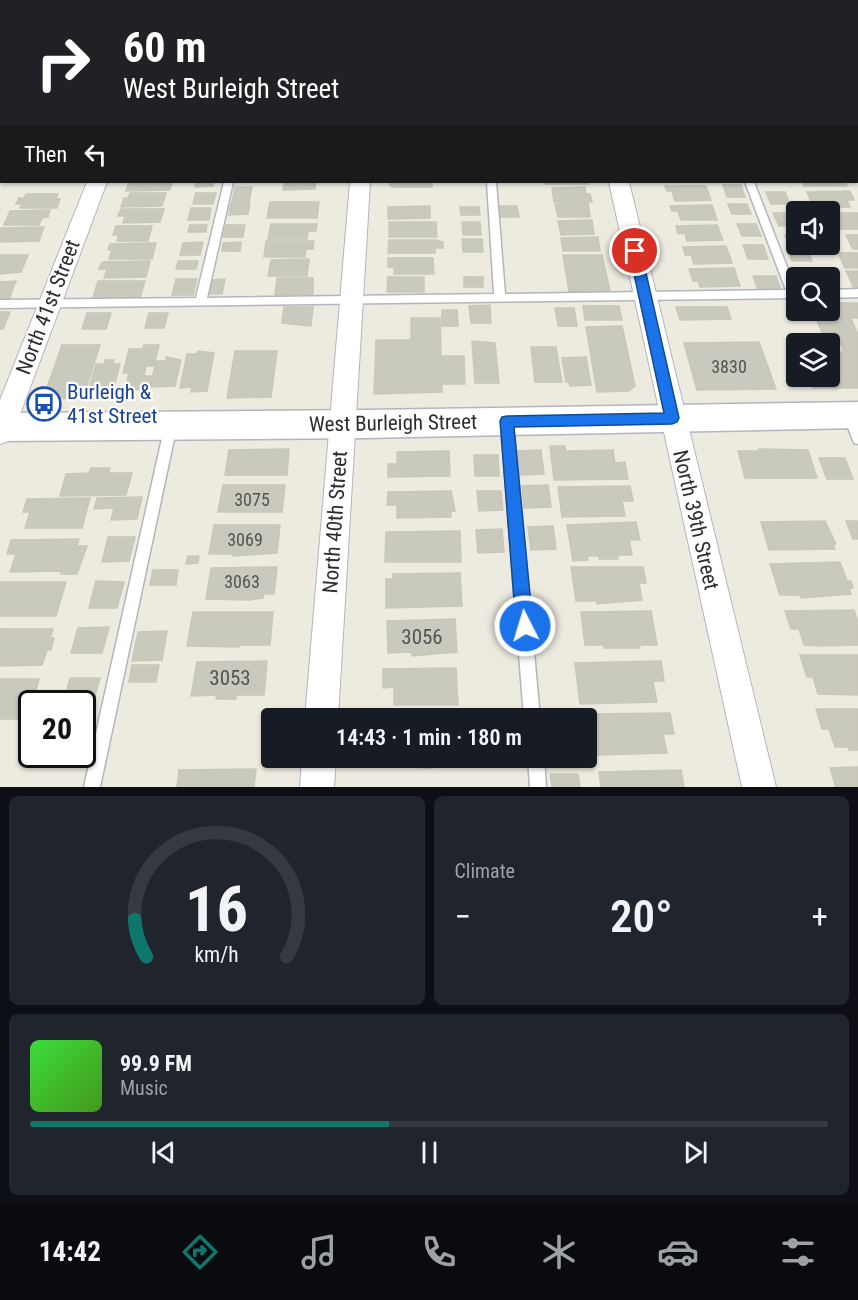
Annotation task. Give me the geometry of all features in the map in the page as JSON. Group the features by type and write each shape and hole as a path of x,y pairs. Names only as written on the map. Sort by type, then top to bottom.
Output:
{"main road":[{"name":"West Burleigh Street","path":"1,429 672,418 855,423"}],"street":[{"name":"North 41st Street","path":"1,429 97,183"},
{"name":"North 40th Street","path":"322,708 360,183"},
{"name":"North 39th Street","path":"620,183 672,418 759,787"},
{"path":"317,787 318,768"}],"lane":[{"path":"201,301 228,183"},
{"path":"490,183 500,298"},
{"path":"750,183 786,272"},
{"path":"840,294 858,293"},
{"path":"0,304 786,294"},
{"path":"507,421 531,708"},
{"path":"92,787 171,425"},
{"path":"537,768 538,787"}],"building":[{"path":"129,183 172,183 170,190 126,191"},
{"path":"196,183 214,183 213,186 195,187"},
{"path":"284,183 316,183 315,189 283,190"},
{"path":"390,183 432,183 432,187 390,186"},
{"path":"544,183 588,184 545,184"},
{"path":"802,183 846,183 847,186 804,186"},
{"path":"723,185 741,185 745,197 727,197"},
{"path":"665,186 706,186 711,200 675,201 672,191 667,191"},
{"path":"235,187 252,187 249,202 232,202"},
{"path":"585,187 586,194 590,194 592,202 554,202 552,188"},
{"path":"850,191 854,200 847,200 850,207 840,207 840,201 811,201 807,192"},
{"path":"766,192 785,192 789,201 786,201 786,204 771,204"},
{"path":"130,193 166,193 162,206 121,207 124,198 128,198"},
{"path":"196,193 216,193 213,204 193,204"},
{"path":"26,194 58,194 56,199 60,199 57,208 20,208 22,204 16,204 19,198 24,198"},
{"path":"270,202 319,202 317,218 267,218"},
{"path":"231,203 250,203 248,214 229,215"},
{"path":"588,203 590,217 558,217 555,204"},
{"path":"728,204 747,204 751,214 732,214"},
{"path":"712,205 717,220 681,220 678,211 672,211 670,206"},
{"path":"430,206 430,218 388,219 388,207"},
{"path":"498,206 517,206 519,217 500,217"},
{"path":"460,207 479,207 480,215 461,215"},
{"path":"191,208 211,208 209,220 188,220"},
{"path":"121,209 164,209 160,222 123,223 125,216 118,216"},
{"path":"50,210 48,217 42,218 39,225 4,225 10,211"},
{"path":"773,213 786,213 786,226 779,226"},
{"path":"840,213 858,213 858,229 840,229"},
{"path":"592,220 594,234 561,235 558,221"},
{"path":"389,222 436,222 437,237 389,237"},
{"path":"462,222 480,222 481,235 463,235"},
{"path":"271,224 317,224 316,231 308,231 307,239 268,239"},
{"path":"737,224 756,224 761,236 742,236"},
{"path":"190,225 207,225 206,232 188,232"},
{"path":"226,225 245,225 243,237 223,237"},
{"path":"717,225 723,240 687,241 685,233 678,234 676,226"},
{"path":"116,226 152,226 148,241 117,241 119,235 113,235"},
{"path":"44,227 39,241 0,242 0,228"},
{"path":"846,235 858,235 858,249 853,249"},
{"path":"598,237 600,251 563,251 561,238"},
{"path":"462,239 482,239 483,252 463,252"},
{"path":"389,240 436,240 443,242 443,248 435,248 435,253 388,253"},
{"path":"266,241 314,241 313,249 306,249 305,257 264,257"},
{"path":"203,242 200,255 180,255 183,243"},
{"path":"241,242 240,251 222,251 223,243"},
{"path":"156,243 152,259 109,259 112,250 108,250 110,244"},
{"path":"743,245 763,245 768,259 748,259"},
{"path":"726,246 732,263 694,264 691,255 685,255 683,247"},
{"path":"840,253 858,253 858,268 845,268"},
{"path":"0,255 28,255 21,272 0,274"},
{"path":"563,255 602,255 610,291 569,292"},
{"path":"790,255 809,255 812,261 792,261"},
{"path":"388,258 433,258 434,274 394,274 394,267 388,267"},
{"path":"309,259 307,276 268,276 271,260"},
{"path":"150,261 146,277 104,278 107,269 99,269 102,262"},
{"path":"178,261 198,261 196,269 176,269"},
{"path":"734,268 740,286 700,287 698,281 693,281 689,269"},
{"path":"846,271 858,271 858,288 854,288"},
{"path":"753,276 776,276 781,290 758,290"},
{"path":"388,277 424,277 424,292 387,292"},
{"path":"464,277 483,277 483,287 464,287"},
{"path":"277,278 313,278 313,294 275,295"},
{"path":"176,279 197,279 193,295 172,295"},
{"path":"225,279 222,294 209,294 212,280"},
{"path":"16,281 9,299 0,299 0,282"},
{"path":"98,281 145,281 140,298 93,298"},
{"path":"840,303 858,303 858,318 851,318 858,335 858,388 813,388 840,387 840,352 844,352 840,333 822,333 817,321 840,321"},
{"path":"490,305 491,323 471,323 469,306"},
{"path":"583,306 619,306 622,320 585,320"},
{"path":"284,307 313,307 311,326 282,323"},
{"path":"676,307 727,307 731,319 680,320"},
{"path":"555,308 574,308 577,326 558,326"},
{"path":"442,310 457,310 458,326 442,326"},
{"path":"0,312 10,312 3,329 0,329"},
{"path":"87,313 111,313 106,329 82,329"},
{"path":"149,313 168,313 164,328 145,328"},
{"path":"411,318 440,318 442,392 374,394 376,340 411,340"},
{"path":"622,326 635,386 629,391 597,392 586,327"},
{"path":"472,341 495,343 499,383 475,383"},
{"path":"759,342 776,389 697,390 684,343"},
{"path":"62,345 100,345 83,398 43,399"},
{"path":"144,345 159,345 154,366 146,366 144,376 151,376 148,389 125,390 129,373 123,373 129,349 143,349"},
{"path":"531,347 556,347 562,382 535,382"},
{"path":"198,351 214,353 207,391 191,392 192,387 180,388 187,354 197,354"},
{"path":"235,351 277,351 271,397 227,398"},
{"path":"442,356 464,356 465,384 442,384"},
{"path":"166,357 181,360 175,386 150,387 156,361 166,361"},
{"path":"586,357 591,385 570,386 569,382 566,382 562,358"},
{"path":"105,360 114,360 113,364 120,364 114,387 89,388 96,364 104,364"},
{"path":"550,446 565,446 566,451 613,450 615,463 625,462 628,479 554,480"},
{"path":"289,449 287,475 225,475 229,450"},
{"path":"759,449 808,450 817,478 745,478 738,451 760,451"},
{"path":"541,450 544,474 520,475 518,451"},
{"path":"449,451 450,476 388,477 388,464 397,464 397,452"},
{"path":"474,455 498,455 499,476 475,476"},
{"path":"819,458 845,458 853,479 827,479"},
{"path":"91,468 110,468 108,473 132,473 126,495 60,496 66,474 89,473"},
{"path":"223,485 285,485 282,512 218,512"},
{"path":"548,485 551,507 524,508 522,486"},
{"path":"630,486 633,501 622,501 625,516 562,517 558,487"},
{"path":"451,491 455,511 451,511 451,517 397,518 397,505 387,505 388,492"},
{"path":"477,491 501,491 503,510 479,511"},
{"path":"142,497 137,519 111,520 114,508 94,509 97,498"},
{"path":"90,498 82,528 25,528 30,512 23,512 27,499"},
{"path":"825,521 836,544 833,544 835,549 769,550 761,522"},
{"path":"846,521 858,521 858,539 853,539"},
{"path":"636,522 640,540 629,540 632,555 618,555 618,559 599,559 599,556 587,556 588,560 573,561 567,525"},
{"path":"214,525 280,525 277,553 233,556 233,554 209,554"},
{"path":"553,526 556,549 531,550 528,527"},
{"path":"502,529 504,552 478,553 476,530"},
{"path":"460,531 461,562 385,562 386,532"},
{"path":"108,537 135,537 129,561 102,562"},
{"path":"79,539 77,546 87,546 77,574 61,574 62,571 10,572 16,554 7,554 11,540"},
{"path":"188,556 199,556 198,563 186,564"},
{"path":"840,562 847,581 851,581 853,588 849,588 851,594 801,598 800,595 780,595 770,564"},
{"path":"277,567 274,594 264,594 263,598 249,600 206,599 211,568"},
{"path":"571,567 643,567 646,583 639,583 642,600 597,604 597,601 576,601"},
{"path":"153,570 178,570 176,585 150,585"},
{"path":"460,573 462,606 386,608 386,579 393,579 393,574"},
{"path":"96,581 124,582 117,608 89,608"},
{"path":"0,582 66,582 56,616 0,616"},
{"path":"854,610 858,623 858,645 821,646 804,645 799,629 791,629 785,611"},
{"path":"651,611 657,645 639,645 640,648 604,648 604,645 585,645 581,612"},
{"path":"193,612 273,612 270,645 187,646"},
{"path":"455,619 457,652 412,656 412,652 388,653 387,621"},
{"path":"109,627 102,653 71,653 78,628"},
{"path":"0,629 53,629 50,638 54,638 51,650 47,650 42,665 0,666"},
{"path":"167,631 162,660 132,661 138,632"},
{"path":"800,655 858,655 858,695 818,694 813,677 807,677"},
{"path":"267,661 264,695 236,695 236,699 216,699 217,695 191,696 197,662"},
{"path":"661,661 664,681 653,681 657,702 580,704 575,663"},
{"path":"132,665 159,665 156,682 129,682"},
{"path":"456,668 458,705 394,705 394,687 383,688 383,669"},
{"path":"70,678 100,678 96,692 96,690 67,690"},
{"path":"0,679 39,679 36,690 18,690 18,719 0,719"},
{"path":"816,709 858,709 858,750 849,750 849,747 835,747 829,729 822,729"},
{"path":"670,713 674,734 663,734 667,753 597,755 597,714"},
{"path":"858,767 858,787 836,787 830,768"},
{"path":"256,769 254,787 177,787 179,770"},
{"path":"681,770 684,787 601,787 599,772"},
{"path":"550,774 578,774 580,787 552,787"}],"place":[{"name":"Burleigh & 41st Street","path":"44,404"}],"route":[{"path":"525,626 507,421 672,418 635,251"}]}
